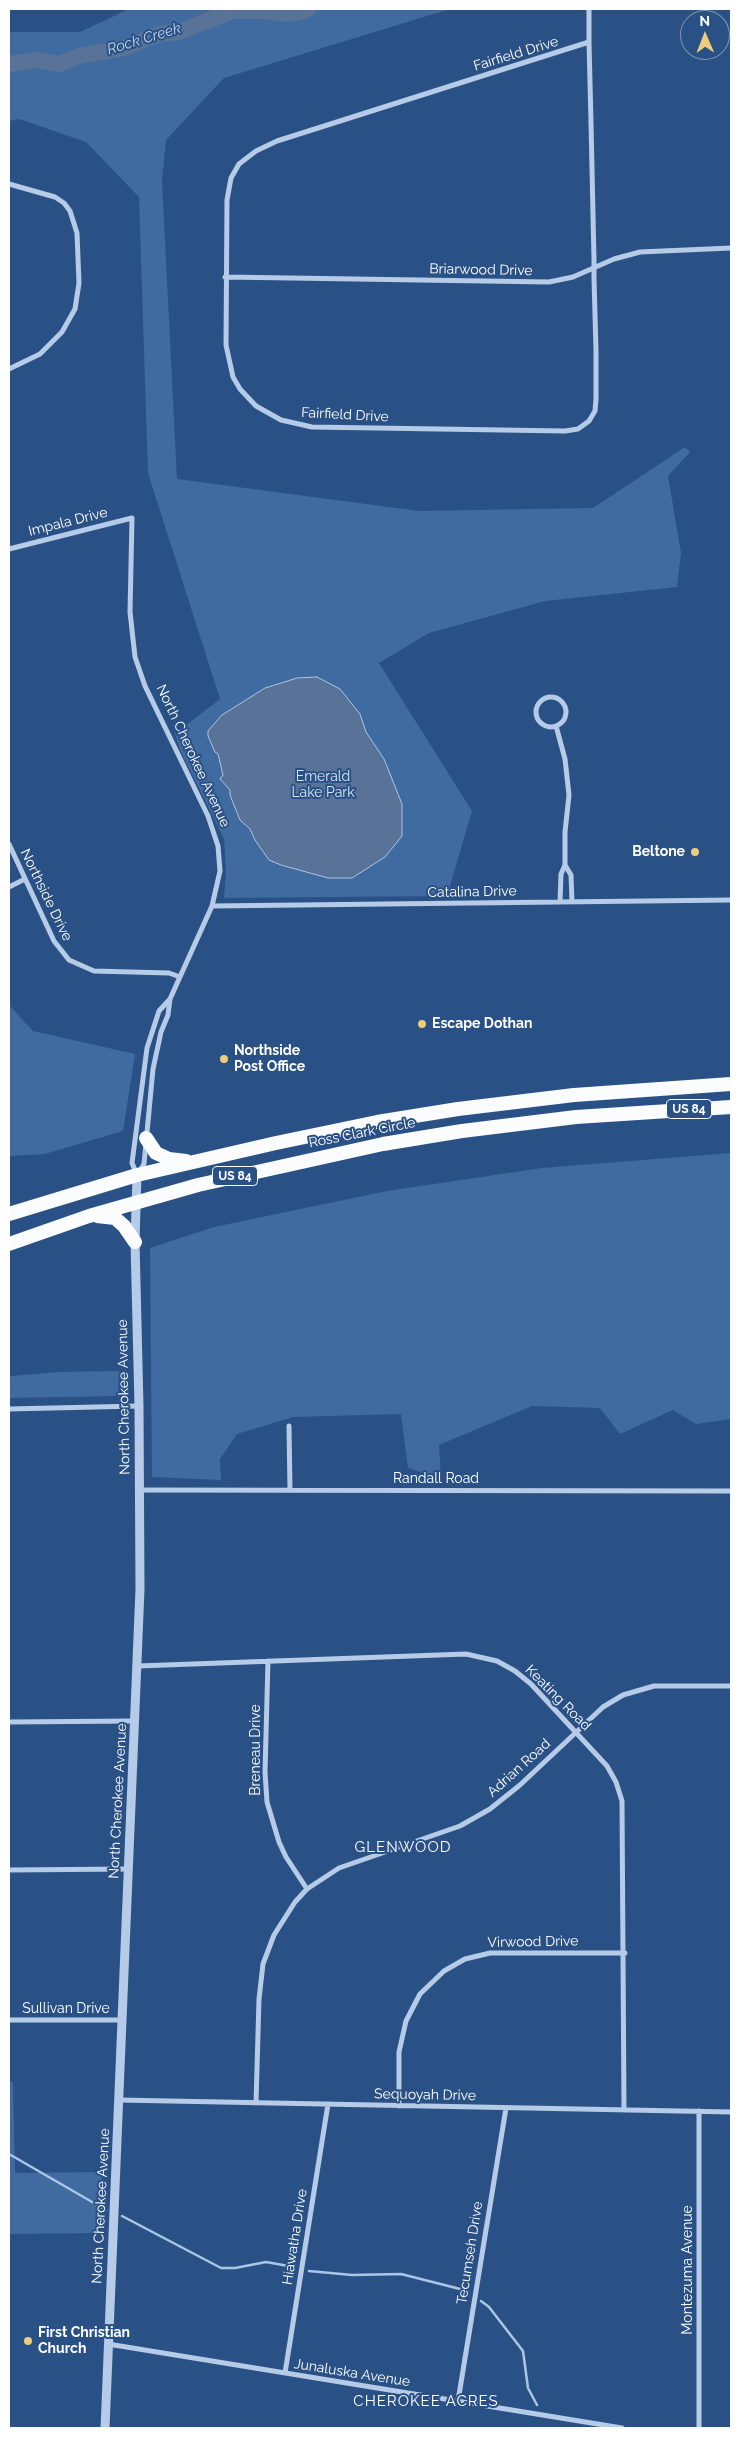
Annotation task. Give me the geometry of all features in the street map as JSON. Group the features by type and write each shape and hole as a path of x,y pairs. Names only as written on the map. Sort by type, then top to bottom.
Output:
{"highway":[{"name":"Ross Clark Circle","path":"9,1214 137,1175 320,1133 425,1114 574,1095 731,1084"},
{"path":"668,1110 679,1096 680,1087"},
{"path":"574,1095 576,1117"},
{"name":"Ross Clark Circle","path":"9,1244 88,1216 135,1202 281,1165 429,1136 576,1117 731,1107"},
{"path":"425,1114 429,1136"},
{"path":"146,1138 156,1154 168,1159 194,1162"},
{"path":"88,1216 115,1218 124,1226 135,1242"}],"street":[{"name":"Fairfield Drive","path":"589,9 596,405 592,416 584,426 565,431 312,427 281,420 256,406 240,389 233,377 226,345 225,276 228,187 234,170 256,151 277,140 589,42"},
{"path":"9,184 55,197 64,203 70,211 77,233 79,283 75,308 62,332 40,354 9,369"},
{"name":"Briarwood Drive","path":"225,276 549,282 573,277 594,270 614,259 640,252 731,248"},
{"name":"Impala Drive","path":"9,549 132,518"},
{"name":"North Cherokee Avenue","path":"132,518 130,612 132,643 146,686 214,832 218,846 220,871 212,906 170,999 168,1015 156,1051 144,1164 137,1175"},
{"path":"556,697 566,708 565,717 556,726 544,726 537,718 536,708 546,698 556,697"},
{"path":"556,726 565,759 569,795 565,832 565,865 561,874 560,902"},
{"name":"Northside Drive","path":"9,844 54,941 69,960 94,971 162,973 180,976"},
{"path":"565,865 571,875 572,902"},
{"path":"9,887 25,879"},
{"name":"Catalina Drive","path":"212,906 731,900"},
{"name":"North Cherokee Avenue","path":"105,2428 138,1666 140,1490 135,1242 137,1175 132,1163 146,1048 159,1011 170,999"},
{"path":"9,1409 139,1406"},
{"path":"289,1426 290,1490"},
{"name":"Randall Road","path":"140,1490 731,1490"},
{"name":"Keating Road","path":"138,1666 455,1654 476,1655 502,1664 523,1677 576,1731 612,1774 622,1801 625,1953 624,2110"},
{"name":"Breneau Drive","path":"268,1661 264,1772 267,1802 282,1850 307,1890"},
{"name":"Adrian Road","path":"256,2103 259,1999 263,1964 274,1935 295,1902 307,1890 339,1868 439,1834 474,1819 515,1790 603,1707 634,1691 664,1686 731,1686"},
{"path":"9,1722 135,1721"},
{"path":"9,1870 129,1869"},
{"name":"Virwood Drive","path":"399,2106 399,2052 406,2021 420,1994 444,1971 465,1960 490,1953 625,1953"},
{"name":"Sullivan Drive","path":"9,2020 123,2020"},
{"name":"Sequoyah Drive","path":"119,2100 731,2112"},
{"name":"Hiawatha Drive","path":"285,2373 328,2104"},
{"name":"Tecumseh Drive","path":"458,2401 506,2108"},
{"name":"Montezuma Avenue","path":"699,2111 700,2428"},
{"name":"Junaluska Avenue","path":"108,2344 622,2428"}],"green space":[{"name":"Emerald Lake Park","path":"129,9 450,9 224,78 166,140 162,181 177,479 419,511 593,508 685,447 690,452 668,476 681,553 677,587 545,601 429,633 379,663 472,811 447,896 224,898 226,872 224,839 181,752 175,734 220,699 148,473 139,197 86,142 19,119 9,121 9,32 80,32"},
{"path":"9,1005 33,1031 135,1054 123,1131 45,1154 9,1156"},
{"path":"731,1153 731,1419 696,1424 673,1410 620,1434 600,1408 532,1406 439,1445 441,1479 408,1468 401,1414 293,1417 237,1434 220,1459 221,1480 152,1477 150,1248 214,1227 387,1191 542,1168"},
{"path":"119,1371 118,1396 9,1398 9,1377 13,1376 58,1372"},
{"path":"9,2082 13,2082 15,2173 102,2172 100,2233 9,2234"}],"shaded area":[{"path":"317,677 340,689 360,714 366,732 384,759 402,804 402,836 385,857 352,878 328,878 269,860 250,829 240,820 230,795 230,790 220,779 223,775 218,754 215,752 208,736 208,731 222,715 265,688 297,678"}],"waterway":[{"name":"Rock Creek","path":"9,64 36,60 59,64 79,56 124,48 159,34 179,32 232,11 266,11 285,14 298,13 308,9"},
{"path":"9,2154 106,2210"},
{"path":"122,2216 221,2268 235,2268 266,2262 294,2267"},
{"path":"309,2271 352,2275 401,2274 468,2291"},
{"path":"481,2301 489,2307 523,2351 528,2388 537,2405"}],"place":[{"name":"Beltone","path":"695,852"},
{"name":"Escape Dothan","path":"422,1024"},
{"name":"Northside Post Office","path":"224,1059"},
{"name":"First Christian Church","path":"28,2341"}],"district":[{"name":"GLENWOOD","path":"403,1847"},
{"name":"CHEROKEE ACRES","path":"426,2401"}]}
